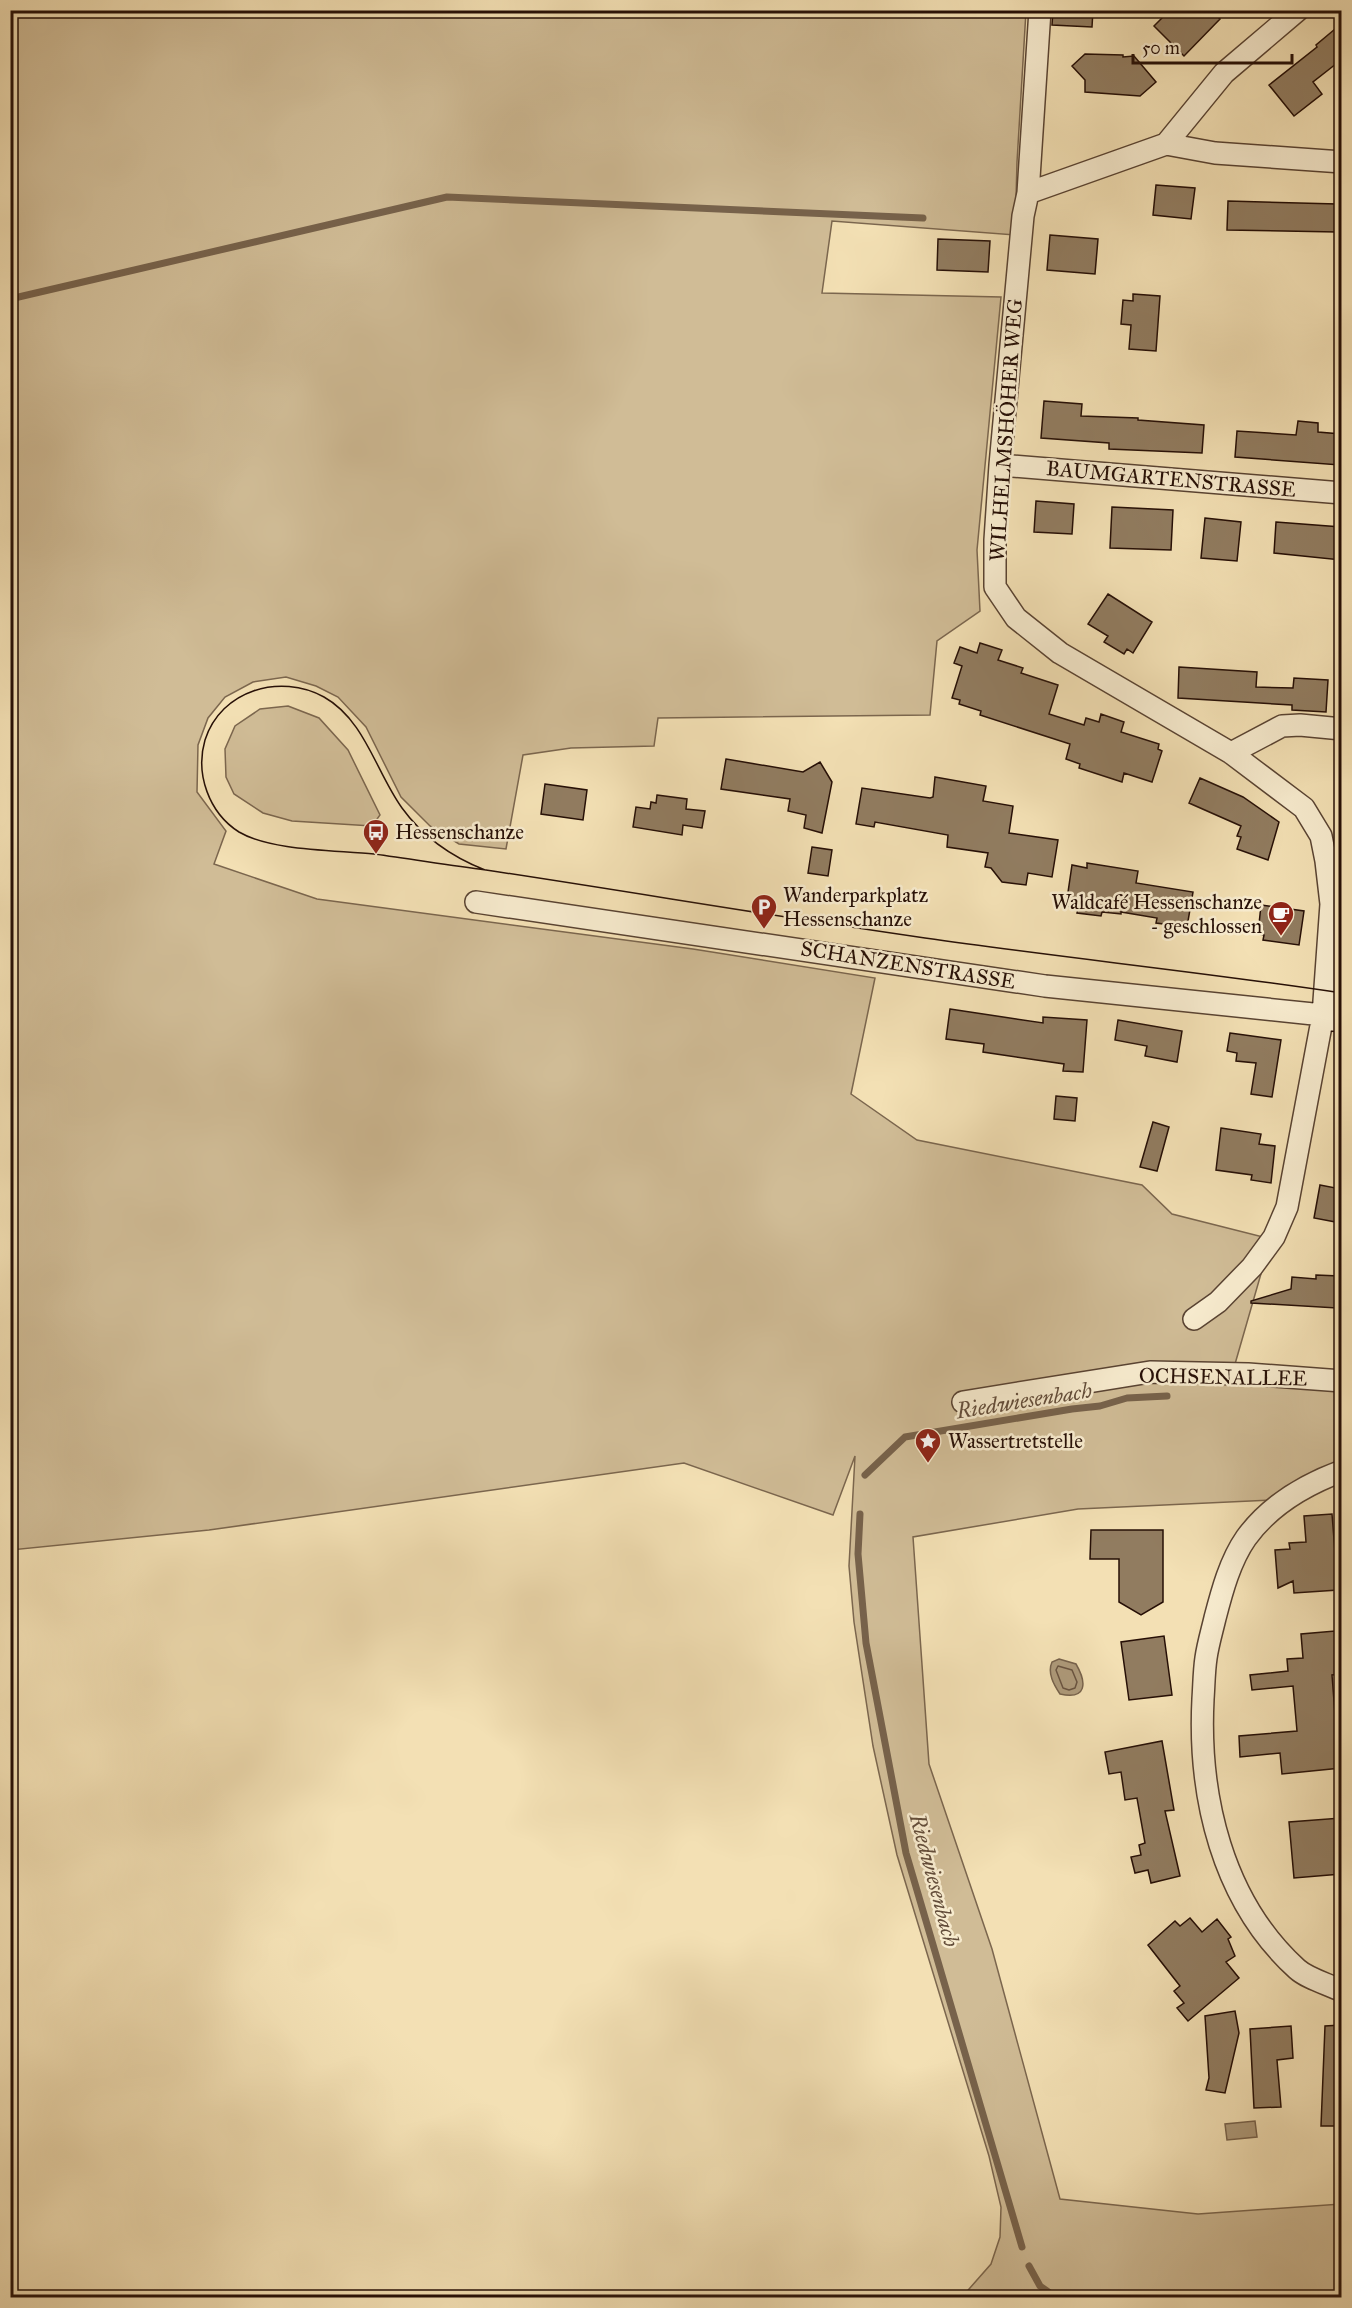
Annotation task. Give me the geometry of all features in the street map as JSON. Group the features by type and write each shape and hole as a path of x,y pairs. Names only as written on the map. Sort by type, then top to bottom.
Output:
{"street":[{"name":"WILHELMSHÖHER WEG","path":"1040,10 1028,193 1023,216 1000,465 995,540 995,587 1016,618 1060,653 1232,753 1304,808 1321,836 1331,904 1332,1016 1287,1207 1274,1237 1252,1267 1218,1302 1194,1319"},
{"path":"1166,144 1224,73 1298,10"},
{"path":"1028,193 1166,144 1215,153 1341,162"},
{"name":"BAUMGARTENSTRASSE","path":"1000,465 1341,493"},
{"path":"1232,753 1281,726 1300,724 1341,729"},
{"name":"SCHANZENSTRASSE","path":"476,902 1045,986 1332,1016"},
{"name":"OCHSENALLEE","path":"963,1402 1150,1372 1248,1374 1341,1381"},
{"path":"1341,1471 1299,1490 1276,1506 1245,1539 1223,1589 1205,1658 1202,1724 1207,1792 1220,1843 1237,1890 1264,1933 1298,1970 1341,1991"}],"shaded area":[{"path":"11,11 1026,11 1015,235 832,221 822,293 1001,297 977,550 980,611 937,641 930,715 658,718 654,746 571,748 523,755 506,849 459,844 430,826 401,797 366,727 338,697 316,686 286,677 253,682 225,697 208,718 198,745 197,792 226,831 214,864 317,899 693,949 875,978 851,1094 917,1140 1142,1185 1172,1214 1271,1239 1233,1371 1341,1387 1341,1462 1274,1500 1078,1509 913,1537 929,1764 992,1949 1060,2199 1198,2214 1341,2204 1341,2297 962,2297 991,2264 1000,2237 1001,2207 989,2156 897,1855 873,1746 854,1622 849,1566 855,1456 833,1515 684,1463 209,1530 11,1550"},
{"path":"288,706 319,718 348,750 380,815 372,826 292,821 263,813 234,794 226,777 225,749 235,726 260,709"}],"water":[{"path":"1059,1659 1076,1664 1080,1671 1082,1688 1075,1695 1060,1694 1052,1679 1050,1670 1052,1662"},
{"path":"1255,2121 1257,2137 1227,2140 1225,2124"}],"building":[{"path":"1053,10 1093,10 1092,27 1052,25"},
{"path":"1170,10 1211,10 1220,19 1184,56 1154,26"},
{"path":"1341,24 1341,60 1313,82 1322,94 1294,116 1269,85 1317,47 1316,45"},
{"path":"1085,54 1134,56 1156,82 1140,96 1085,92 1085,80 1072,66"},
{"path":"1156,185 1195,188 1191,219 1153,215"},
{"path":"1228,201 1337,204 1337,232 1227,230"},
{"path":"1050,235 1098,239 1095,274 1047,270"},
{"path":"938,239 990,241 988,272 937,270"},
{"path":"1133,294 1160,296 1156,351 1129,349 1131,325 1121,324 1123,300 1133,301"},
{"path":"1044,401 1082,404 1081,416 1138,418 1138,420 1204,425 1202,453 1109,449 1109,443 1041,438"},
{"path":"1298,421 1318,423 1318,432 1341,434 1340,465 1235,457 1237,431 1296,435"},
{"path":"1036,501 1074,504 1072,534 1034,532"},
{"path":"1112,507 1173,510 1171,550 1110,548"},
{"path":"1205,518 1241,522 1237,561 1201,558"},
{"path":"1276,522 1341,527 1341,560 1274,553"},
{"path":"1108,594 1152,622 1133,653 1127,649 1124,654 1104,642 1108,636 1088,624"},
{"path":"980,643 1002,650 998,660 1023,668 1021,673 1058,685 1049,714 1084,725 1086,718 1099,722 1101,714 1124,722 1121,732 1159,744 1158,749 1162,751 1152,782 1124,773 1122,782 1079,768 1080,764 1066,759 1070,744 980,715 981,711 959,704 960,700 952,698 962,666 954,663 960,647 977,653"},
{"path":"1179,667 1257,672 1256,687 1293,688 1294,678 1328,680 1326,712 1292,710 1292,705 1178,698"},
{"path":"726,759 803,772 820,762 832,782 822,833 804,828 806,815 788,811 790,799 721,789"},
{"path":"935,777 986,786 983,801 1013,806 1009,833 1058,840 1052,877 1028,873 1026,885 1002,882 991,868 985,867 988,853 947,847 948,835 875,822 874,827 856,824 862,788 930,798 933,797"},
{"path":"1200,778 1243,797 1279,822 1268,860 1237,849 1241,837 1237,836 1241,826 1189,803"},
{"path":"545,784 587,790 583,820 541,814"},
{"path":"657,795 687,799 686,809 705,811 702,828 683,825 682,835 633,827 636,807 650,809 651,802 656,803"},
{"path":"812,847 832,850 828,876 808,873"},
{"path":"1087,863 1138,871 1136,883 1193,892 1187,927 1156,923 1157,918 1121,912 1121,914 1102,912 1101,916 1077,913 1078,908 1066,906 1072,865 1087,868"},
{"path":"1261,905 1304,911 1299,945 1263,940 1264,935 1258,934"},
{"path":"950,1009 1043,1023 1043,1017 1087,1020 1083,1072 1063,1071 1064,1064 983,1052 984,1044 946,1039"},
{"path":"1118,1020 1182,1031 1177,1062 1145,1056 1147,1046 1115,1040"},
{"path":"1230,1033 1281,1040 1272,1097 1251,1094 1256,1063 1236,1061 1237,1053 1227,1051"},
{"path":"1056,1096 1077,1098 1075,1121 1054,1119"},
{"path":"1153,1122 1169,1127 1157,1171 1140,1167"},
{"path":"1221,1128 1261,1134 1259,1144 1275,1146 1271,1183 1251,1180 1252,1175 1216,1170"},
{"path":"1320,1185 1341,1189 1341,1223 1314,1218"},
{"path":"1316,1275 1339,1276 1337,1308 1251,1303 1251,1301 1291,1289 1292,1277 1316,1279"},
{"path":"1332,1514 1338,1590 1294,1593 1293,1581 1278,1588 1275,1550 1290,1549 1289,1543 1306,1542 1304,1516"},
{"path":"1091,1530 1163,1530 1163,1602 1141,1615 1119,1602 1119,1559 1090,1559"},
{"path":"1335,1631 1337,1648 1341,1648 1341,1674 1332,1675 1336,1727 1341,1726 1341,1768 1282,1774 1280,1753 1240,1757 1239,1736 1297,1731 1293,1686 1252,1690 1250,1675 1288,1671 1287,1659 1303,1658 1301,1634"},
{"path":"1164,1636 1172,1695 1129,1700 1121,1642"},
{"path":"1162,1741 1174,1810 1165,1811 1180,1876 1151,1883 1148,1870 1135,1873 1131,1857 1141,1855 1139,1845 1145,1843 1137,1798 1125,1800 1121,1772 1109,1774 1105,1752"},
{"path":"1341,1818 1341,1874 1294,1878 1289,1822"},
{"path":"1190,1918 1202,1932 1217,1919 1231,1937 1228,1939 1235,1956 1226,1962 1239,1978 1188,2021 1177,2008 1184,2003 1174,1991 1180,1986 1148,1945 1175,1921 1180,1926"},
{"path":"1235,2011 1239,2033 1225,2093 1206,2090 1209,2078 1205,2016"},
{"path":"1341,2025 1341,2126 1321,2126 1325,2026"},
{"path":"1291,2026 1293,2058 1277,2060 1281,2107 1254,2108 1250,2029"}],"waterway":[{"path":"10,299 447,197 923,218"},
{"name":"Riedwiesenbach","path":"865,1475 905,1437 1100,1406 1127,1398 1167,1396"},
{"name":"Riedwiesenbach","path":"860,1514 858,1554 866,1643 906,1853 1022,2247"},
{"name":"Riedwiesenbach","path":"1029,2266 1040,2286 1057,2298"}],"tram line":[{"path":"485,870 473,865 461,859 439,845 419,828 393,794 369,748 350,719 324,697 307,690 271,687 238,698 224,709 213,723 202,753 203,779 212,804 239,832 268,843 304,849 374,854 925,938 1342,993"}],"place":[{"name":"Hessenschanze","path":"376,855"},
{"name":"Wanderparkplatz Hessenschanze","path":"764,930"},
{"name":"Waldcafé Hessenschanze - geschlossen","path":"1281,937"},
{"name":"Wassertretstelle","path":"928,1464"}]}
